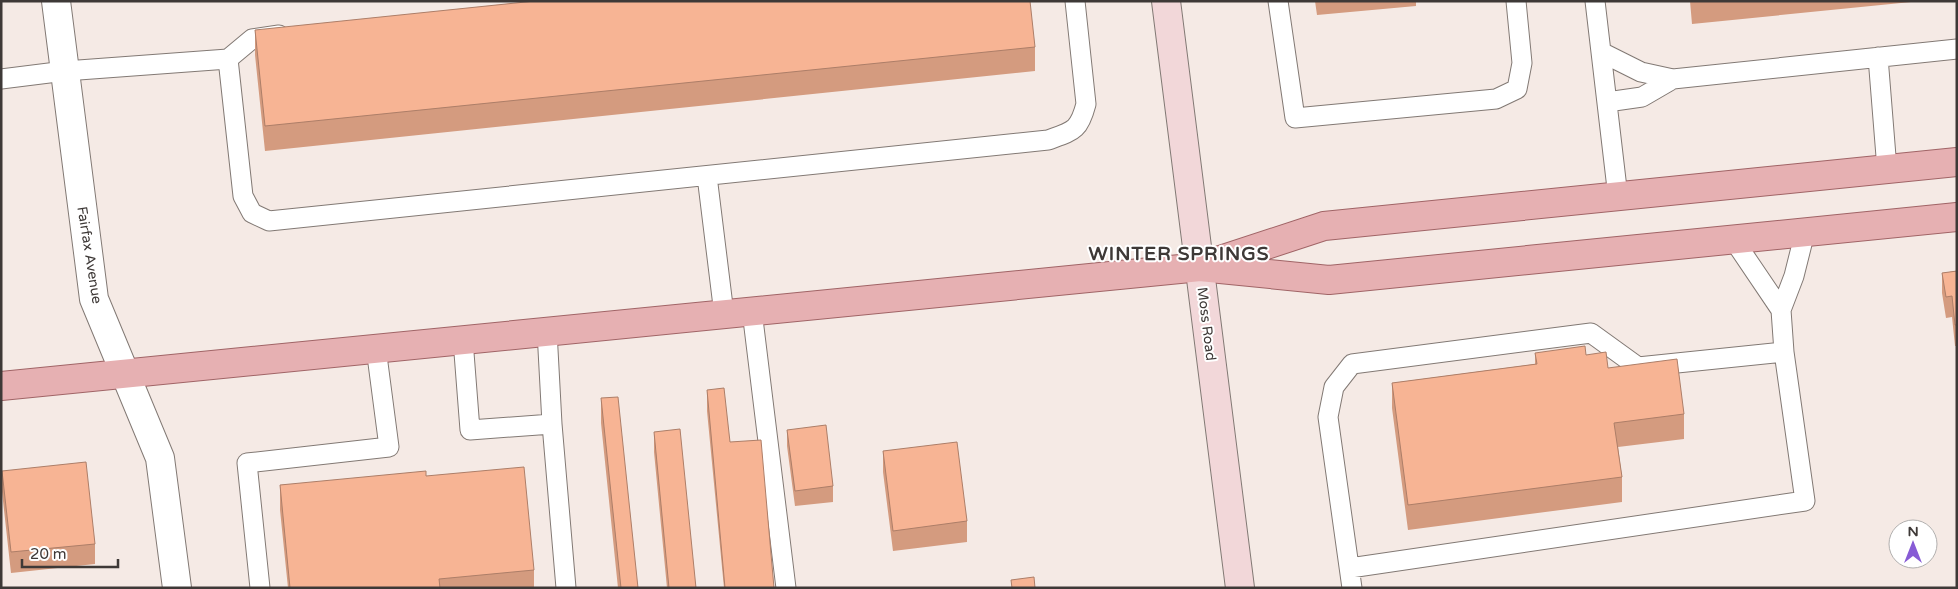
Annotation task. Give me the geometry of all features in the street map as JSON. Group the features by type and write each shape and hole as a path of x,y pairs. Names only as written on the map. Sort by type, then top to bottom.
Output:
{"main road":[{"path":"1200,267 1324,226 1957,162"},
{"path":"1,386 1200,267 1330,280 1957,217"}],"street":[{"name":"Fairfax Avenue","path":"56,1 94,299 160,458 177,588"},
{"name":"Moss Road","path":"1166,1 1240,588"}],"lane":[{"path":"228,59 243,196 252,213 269,221 1048,140 1071,132 1082,120 1086,104 1075,1"},
{"path":"1278,1 1295,118 1496,99 1517,89 1522,63 1516,1"},
{"path":"1595,1 1618,197"},
{"path":"1,79 65,71 228,59 252,39 300,32"},
{"path":"1601,52 1641,72 1672,79 1957,49"},
{"path":"1878,58 1887,169"},
{"path":"1607,102 1642,97 1672,79"},
{"path":"707,176 724,314"},
{"path":"1350,568 1805,501 1784,352 1781,310 1794,276 1805,232"},
{"path":"1733,239 1781,310"},
{"path":"752,311 786,588"},
{"path":"546,331 566,588"},
{"path":"1352,588 1328,417 1334,387 1352,364 1591,333 1638,367 1784,352"},
{"path":"464,340 470,430 552,424"},
{"path":"260,588 247,463 389,447 376,348"}],"building":[{"path":"535,1 1030,1 1035,47 265,126 255,30"},
{"path":"1957,271 1957,325 1955,325 1952,296 1946,297 1942,273"},
{"path":"1585,346 1586,355 1606,352 1608,368 1677,359 1684,414 1614,423 1622,477 1408,505 1392,383 1537,364 1535,353"},
{"path":"724,388 730,442 761,440 774,588 725,588 707,390"},
{"path":"618,397 638,588 621,588 601,398"},
{"path":"826,425 833,486 795,491 787,430"},
{"path":"680,429 696,588 669,588 654,432"},
{"path":"957,442 967,521 893,531 883,451"},
{"path":"86,462 95,544 11,552 2,471"},
{"path":"524,467 534,570 439,579 440,588 290,588 280,485 426,471 426,476"},
{"path":"1034,577 1035,588 1012,588 1011,580"}],"district":[{"name":"WINTER SPRINGS","path":"1179,253"}]}
